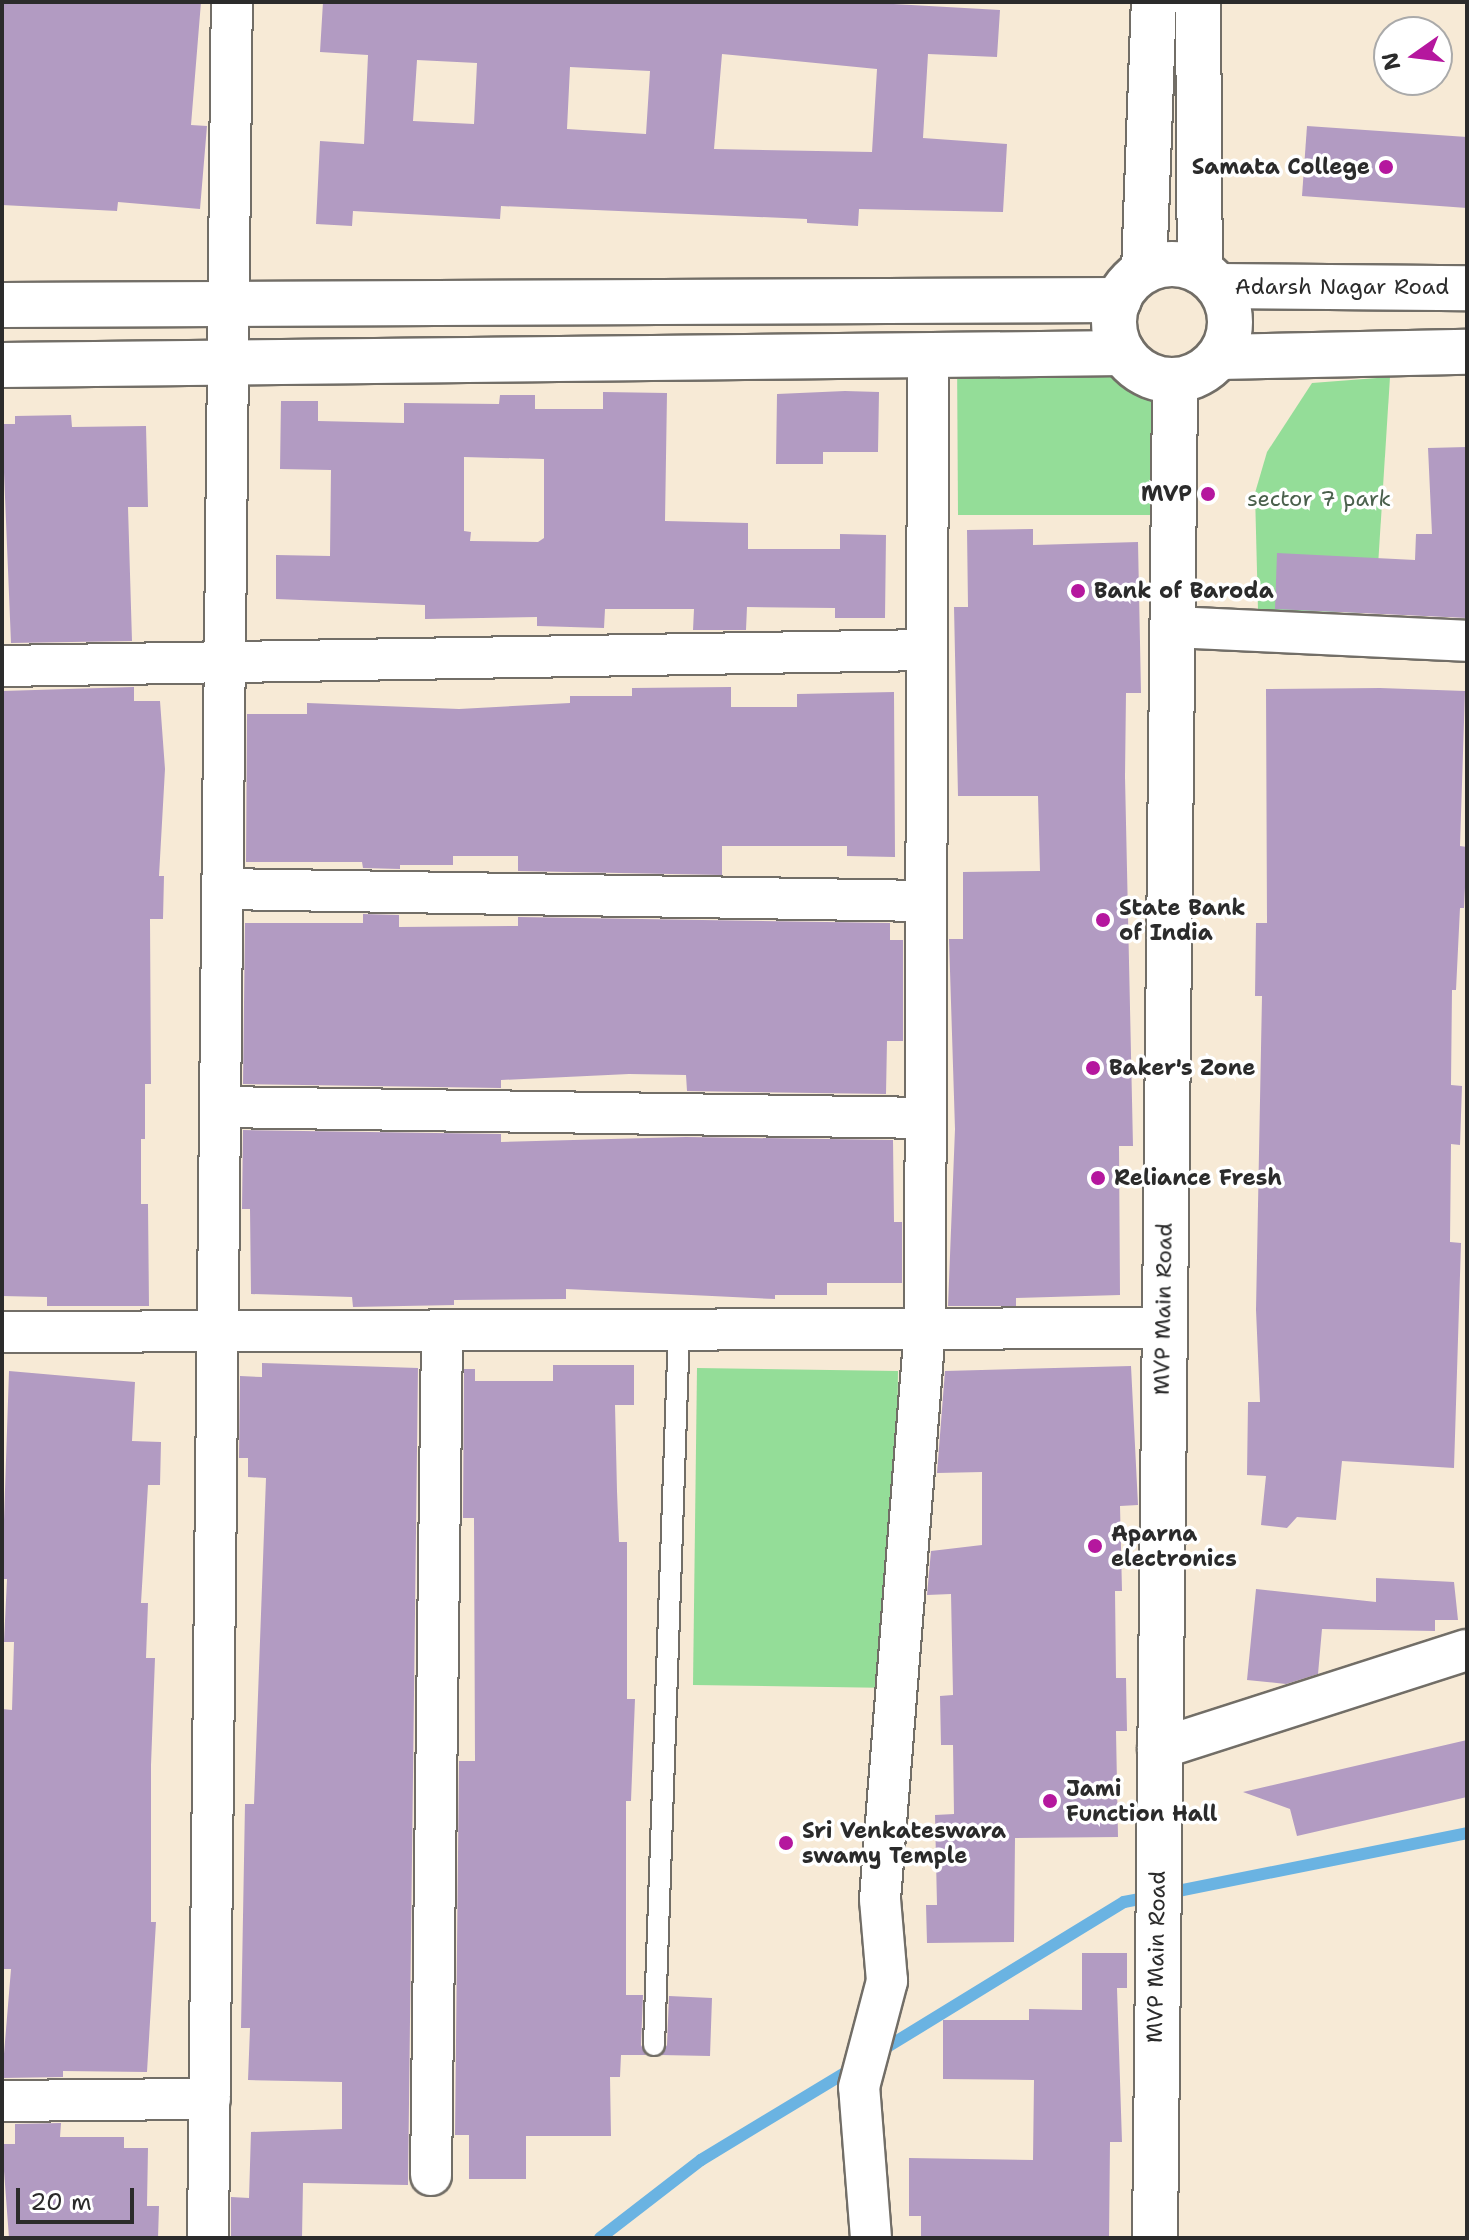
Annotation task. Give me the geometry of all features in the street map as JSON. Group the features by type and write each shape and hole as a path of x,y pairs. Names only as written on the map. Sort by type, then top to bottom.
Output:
{"street":[{"path":"208,2238 232,2"},
{"path":"1154,2 1131,286 1114,319 1123,353 1144,373 1175,380 1208,369 1219,357 1230,329 1209,278 1198,2"},
{"path":"2,305 229,305 1131,286 1162,264 1209,278"},
{"name":"Adarsh Nagar Road","path":"1209,278 1467,288"},
{"path":"1219,357 1467,352"},
{"path":"2,365 928,358 1123,353"},
{"path":"871,2238 859,2087 887,1981 880,1899 925,1329 928,358"},
{"name":"MVP Main Road","path":"1155,2238 1155,1956 1175,380"},
{"path":"1172,627 1467,641"},
{"path":"2,666 926,650"},
{"path":"223,889 925,901"},
{"path":"220,1107 925,1118"},
{"path":"2,1332 1163,1328"},
{"path":"431,2175 442,1330"},
{"path":"1158,1749 1467,1650"},
{"path":"2,2101 210,2099"}],"lane":[{"path":"654,2045 679,1330"}],"green space":[{"path":"1151,353 1152,515 958,515 957,354"},
{"name":"sector 7 park","path":"1390,377 1375,613 1258,610 1255,493 1267,452 1312,383"},
{"path":"697,1368 898,1371 894,1688 693,1685"}],"building":[{"path":"2,2 201,2 191,125 207,126 200,209 118,202 117,211 2,205"},
{"path":"323,2 858,2 1000,10 997,57 928,54 923,138 1007,144 1003,212 859,209 858,226 807,223 807,219 501,206 500,219 353,211 352,226 316,224 320,141 364,144 368,55 320,52","holes":["722,54 877,69 872,152 714,149","417,60 477,63 474,124 413,121","570,67 650,71 646,134 567,129"]},
{"name":"Samata College","path":"1307,126 1467,137 1467,208 1302,196"},
{"path":"603,392 667,393 665,521 748,523 748,549 840,549 840,534 886,535 885,618 835,618 835,608 747,607 746,630 693,630 694,609 605,609 604,628 537,626 537,617 425,619 425,605 276,599 276,555 330,556 331,470 280,469 281,401 318,401 318,421 404,423 404,403 499,404 500,395 535,395 535,409 603,409","holes":["464,457 544,459 544,538 538,542 470,541 471,532 464,531"]},
{"path":"879,392 878,452 823,452 823,464 776,464 777,394"},
{"path":"71,415 72,427 146,426 148,507 128,507 132,641 11,643 2,424 15,424 15,416"},
{"path":"1467,447 1467,618 1275,609 1277,553 1415,560 1416,534 1432,534 1428,448"},
{"path":"1033,529 1033,545 1138,542 1141,693 1126,693 1125,777 1133,1146 1119,1146 1120,1295 1016,1298 1016,1306 948,1306 955,1129 949,939 963,939 963,872 1040,871 1038,796 958,796 954,607 968,607 967,530"},
{"path":"134,687 134,701 160,701 165,769 159,876 164,876 163,919 150,919 151,1084 145,1084 145,1139 141,1139 141,1204 148,1204 149,1306 47,1306 47,1297 2,1296 2,691"},
{"path":"731,687 731,707 797,707 797,694 894,692 895,857 847,856 847,846 722,846 722,875 518,871 518,856 453,856 453,865 400,865 400,869 363,868 362,862 246,862 247,714 307,714 307,703 459,709 570,703 570,696 632,696 632,688"},
{"path":"1266,689 1465,691 1460,846 1467,847 1456,990 1452,990 1451,1085 1462,1086 1460,1145 1451,1144 1450,1242 1461,1243 1454,1468 1342,1461 1336,1520 1297,1517 1287,1528 1261,1525 1266,1476 1247,1475 1248,1402 1260,1402 1256,1310 1262,996 1255,996 1256,923 1267,923"},
{"path":"363,914 399,915 399,927 518,926 518,917 890,923 890,940 903,940 903,1041 887,1041 886,1094 687,1091 686,1075 629,1074 501,1080 501,1088 243,1084 245,923 363,923"},
{"path":"243,1130 501,1134 501,1142 686,1137 893,1140 894,1222 902,1222 902,1283 827,1283 827,1295 775,1295 775,1299 566,1289 566,1299 454,1300 454,1305 353,1307 352,1297 251,1294 250,1209 242,1209"},
{"path":"262,1363 418,1368 408,2185 303,2183 302,2238 231,2238 231,2197 249,2198 251,2132 342,2129 342,2082 248,2080 250,2028 241,2028 245,1804 254,1804 266,1478 248,1477 248,1458 239,1458 240,1376 262,1377"},
{"path":"553,1365 634,1365 634,1405 615,1405 619,1542 627,1542 627,1699 635,1699 631,1801 626,1801 626,1995 643,1995 641,2045 646,2055 621,2055 620,2077 610,2077 611,2136 526,2136 526,2179 469,2179 469,2135 455,2135 459,1761 475,1761 474,1518 463,1518 464,1369 475,1369 475,1381 553,1381"},
{"path":"1131,1366 1138,1505 1120,1506 1122,1591 1115,1591 1116,1678 1126,1678 1127,1731 1116,1731 1118,1837 1015,1838 1014,1942 927,1943 926,1905 937,1905 935,1815 954,1814 953,1745 941,1745 940,1696 953,1695 951,1594 927,1595 931,1551 982,1545 982,1472 937,1473 945,1371"},
{"path":"9,1371 135,1382 132,1441 161,1442 160,1485 148,1485 141,1603 148,1603 146,1658 155,1658 151,1922 156,1922 147,2072 63,2071 63,2077 2,2078 11,1969 2,1969 2,1709 12,1710 14,1642 4,1642 7,1579 2,1579"},
{"path":"1376,1578 1454,1582 1458,1620 1435,1620 1435,1631 1322,1629 1318,1674 1286,1684 1247,1680 1256,1589 1376,1602"},
{"path":"1467,1740 1467,1797 1297,1836 1290,1809 1243,1792"},
{"path":"1082,1953 1127,1953 1127,1988 1117,1988 1122,2142 1110,2142 1109,2238 921,2238 921,2216 909,2216 909,2158 1033,2160 1034,2080 943,2079 943,2020 1029,2020 1029,2009 1082,2010"},
{"path":"669,1996 712,1998 710,2056 661,2055 667,2045"},
{"path":"61,2123 60,2137 124,2137 124,2148 148,2148 147,2206 159,2206 158,2238 9,2238 2,2144 15,2144 15,2124"}],"waterway":[{"path":"1168,1893 1467,1833"},
{"path":"879,2052 1124,1902 1150,1897"},
{"path":"600,2238 701,2160 853,2068"}],"place":[{"name":"Samata College","path":"1386,167"},
{"name":"MVP","path":"1208,494"},
{"name":"Bank of Baroda","path":"1078,591"},
{"name":"State Bank of India","path":"1103,920"},
{"name":"Baker's Zone","path":"1093,1068"},
{"name":"Reliance Fresh","path":"1098,1178"},
{"name":"Aparna electronics","path":"1095,1546"},
{"name":"Jami Function Hall","path":"1050,1801"},
{"name":"Sri Venkateswara swamy Temple","path":"786,1843"}]}
